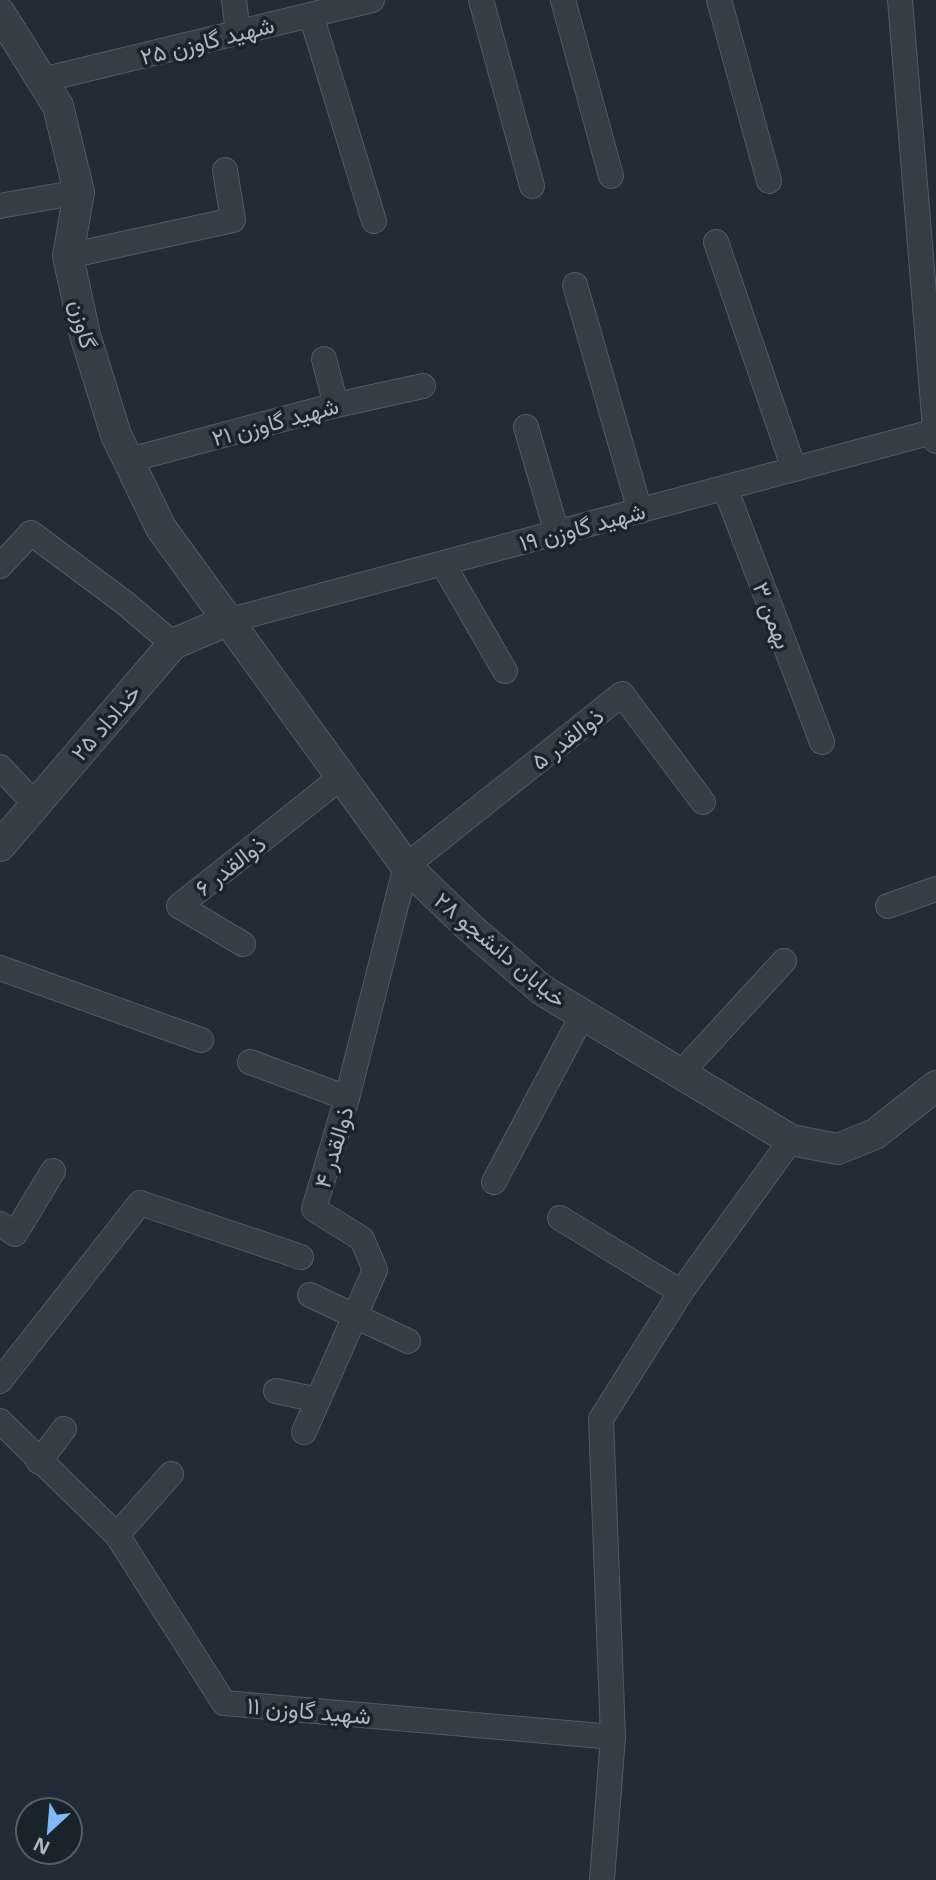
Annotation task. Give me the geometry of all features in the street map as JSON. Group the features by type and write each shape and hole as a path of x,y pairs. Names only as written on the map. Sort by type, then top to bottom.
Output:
{"street":[{"path":"234,0 238,33"},
{"name":"شهید گاوزن ۲۵","path":"43,80 372,0"},
{"path":"481,0 532,186"},
{"path":"563,0 611,176"},
{"path":"719,0 769,181"},
{"path":"900,0 935,435"},
{"name":"گاوزن","path":"0,13 58,106 79,192 68,256 85,335 117,435 161,528 227,621"},
{"path":"311,15 374,221"},
{"path":"68,256 233,220 225,170"},
{"path":"0,206 79,192"},
{"path":"716,242 794,469"},
{"path":"576,285 640,511"},
{"path":"324,359 337,405"},
{"name":"شهید گاوزن ۲۱","path":"129,460 337,405 423,386"},
{"path":"526,428 557,533"},
{"name":"شهید گاوزن ۱۹","path":"227,621 794,469 935,435"},
{"name":"بهمن ۳","path":"725,488 822,742"},
{"path":"0,566 31,533 125,603 173,644"},
{"path":"443,564 505,671"},
{"name":"خداداد ۲۵","path":"0,846 173,644 227,621"},
{"name":"خیابان دانشجو ۲۸","path":"227,621 406,866 542,990 791,1139 838,1149 875,1134 936,1086"},
{"name":"ذوالقدر ۵","path":"406,866 622,694 702,802"},
{"path":"0,767 35,804"},
{"name":"ذوالقدر ۶","path":"243,944 179,906 340,778"},
{"name":"ذوالقدر ۴","path":"303,1432 375,1270 362,1238 314,1209 347,1098 406,866"},
{"path":"888,906 936,889"},
{"path":"681,1073 784,961"},
{"path":"0,968 201,1040"},
{"path":"494,1182 582,1016"},
{"path":"250,1062 347,1098"},
{"path":"602,1880 613,1737 601,1419 681,1292 791,1139"},
{"path":"0,1224 15,1234 53,1171"},
{"path":"0,1381 140,1203 301,1256"},
{"path":"560,1218 681,1292"},
{"path":"310,1295 408,1341"},
{"path":"276,1391 318,1400"},
{"name":"شهید گاوزن ۱۱","path":"0,1421 39,1462 117,1535 224,1703 613,1737"},
{"path":"39,1462 64,1429"},
{"path":"117,1535 171,1474"}]}
